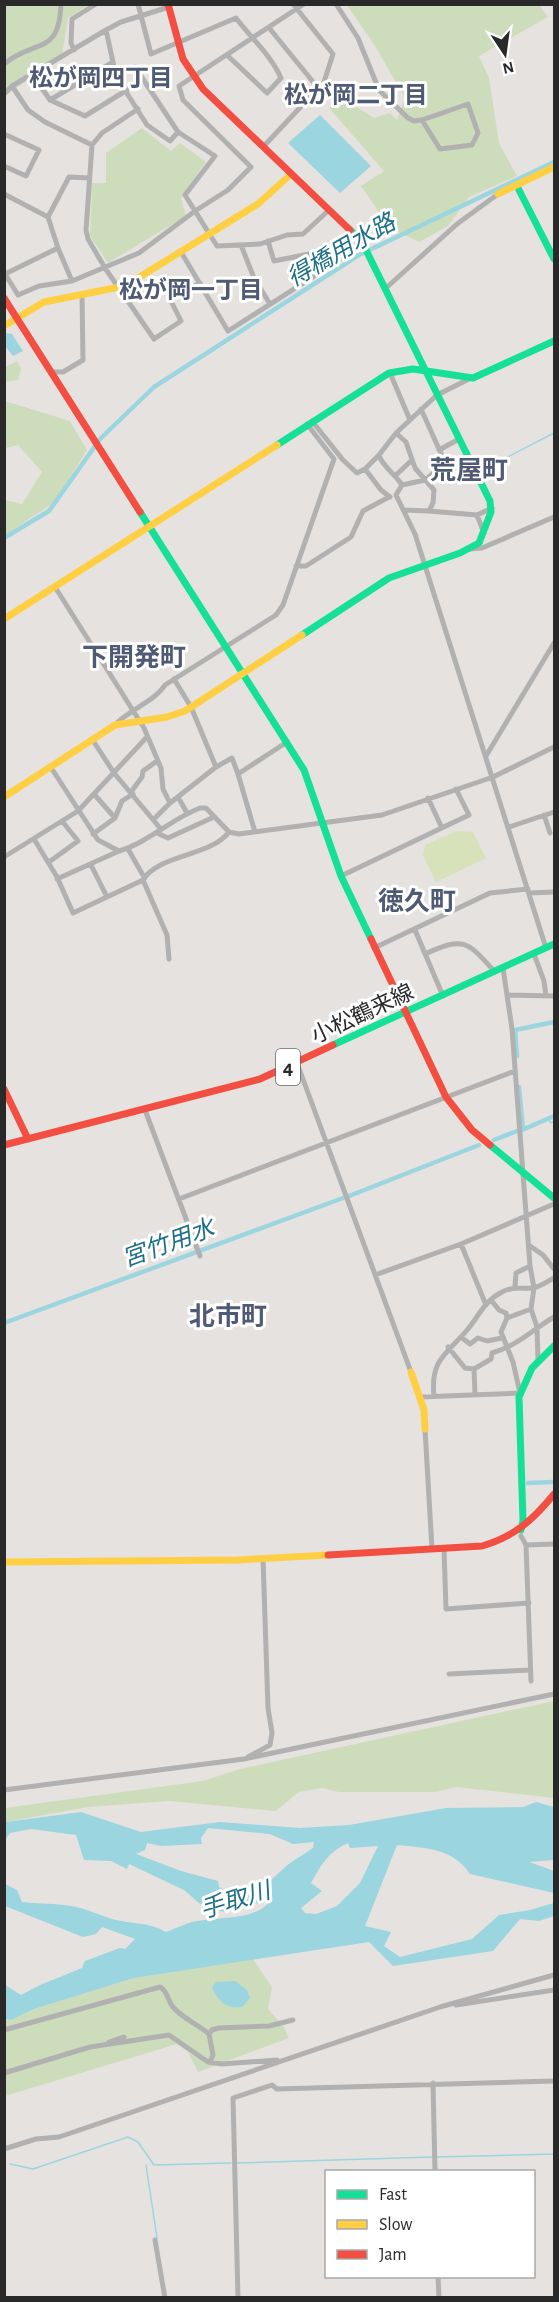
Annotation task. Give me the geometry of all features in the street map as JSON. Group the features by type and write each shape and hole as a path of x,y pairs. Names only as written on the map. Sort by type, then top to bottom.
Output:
{"street":[{"path":"4,64 22,52 51,41 58,30 61,4"},
{"path":"74,50 70,43 72,19 96,4"},
{"path":"138,4 151,54 236,18 252,40 268,55 281,78 267,93 228,56"},
{"path":"58,248 5,274 18,295 39,286 72,281 139,253 195,211 228,190 251,167 183,100 179,86 270,29 295,7 304,4"},
{"path":"336,4 358,38 379,90 408,118 414,121 422,120 468,104 478,134 472,145 440,149 422,120"},
{"path":"4,94 12,86 106,30 140,15 169,6 183,59 194,78 365,247 492,508 484,533 478,543 468,549 389,578 191,707 167,717 114,725"},
{"path":"263,147 324,82 333,54 295,7"},
{"path":"270,29 318,88"},
{"path":"106,30 116,76 127,90 147,125 170,141 178,132"},
{"path":"50,100 113,62"},
{"path":"116,76 135,67 178,132 215,156 185,195 217,246 241,245 268,241 287,235 303,234 329,210"},
{"path":"32,74 50,100 85,116 127,90"},
{"path":"12,86 28,111 92,145"},
{"path":"138,109 102,133 92,145 86,230 88,239 154,339 181,321 170,299 200,283"},
{"path":"4,134 39,150 26,176 4,166"},
{"path":"386,288 464,219 498,194 555,167"},
{"path":"4,326 44,302 119,288 263,201 291,174"},
{"path":"48,217 69,177 89,178"},
{"path":"517,186 555,259"},
{"path":"4,194 48,217 72,281"},
{"path":"268,241 274,261 309,254 321,272"},
{"path":"241,245 254,278 270,304"},
{"path":"181,252 228,331 365,247"},
{"path":"51,372 63,372 83,360 82,296"},
{"path":"4,298 287,742 311,785 341,876 404,1014 446,1097 472,1130 555,1198"},
{"path":"310,423 357,473 365,469 396,433 437,395 555,341"},
{"path":"4,619 390,373 424,368 451,377 469,379"},
{"path":"390,373 410,420"},
{"path":"421,409 448,469"},
{"path":"4,796 114,725 160,693 174,679 227,648 276,615 283,605 334,459 310,423"},
{"path":"396,433 406,442 412,460 434,490 434,503 429,511"},
{"path":"439,450 459,439"},
{"path":"379,455 380,461 396,475 402,485"},
{"path":"396,475 412,460"},
{"path":"296,566 306,566 351,537 363,512 392,496 402,485 425,480 436,471 472,465"},
{"path":"365,469 404,510 424,564 529,891 552,946"},
{"path":"404,510 477,515 492,508"},
{"path":"477,515 484,533"},
{"path":"468,549 482,548 555,517"},
{"path":"55,587 148,736 146,738 157,761 163,789 170,803"},
{"path":"486,756 555,643"},
{"path":"174,679 191,707 216,767"},
{"path":"4,857 78,810 146,738"},
{"path":"92,740 114,773 154,819 159,830 168,838 214,817"},
{"path":"238,774 287,742"},
{"path":"57,879 128,849 187,813 206,808 229,832 255,832 382,815 493,777 555,747"},
{"path":"154,819 170,803 216,767 232,758 255,832"},
{"path":"93,834 115,818 122,801 132,793 143,771 157,761"},
{"path":"50,766 93,834 98,840 119,851"},
{"path":"341,876 469,815 456,789"},
{"path":"94,794 115,818"},
{"path":"178,797 187,813"},
{"path":"428,798 442,828"},
{"path":"509,827 555,812"},
{"path":"544,815 550,833"},
{"path":"49,862 78,841 62,821"},
{"path":"34,839 49,862 73,913 144,879 175,860 222,841 229,832"},
{"path":"128,849 144,879 167,934 170,959"},
{"path":"91,865 107,897"},
{"path":"375,948 490,893 555,892"},
{"path":"415,930 443,996"},
{"path":"425,954 449,943 464,942 499,970 507,995 530,1266 534,1288 531,1309 537,1327 538,1360"},
{"name":"小松鶴来線","path":"4,1145 260,1079 552,946"},
{"path":"534,954 544,981 546,996"},
{"path":"507,995 555,996"},
{"path":"297,1063 420,1397 425,1429 432,1550"},
{"path":"179,1199 515,1071"},
{"path":"4,1089 28,1139"},
{"path":"145,1110 200,1256"},
{"path":"375,1275 461,1244 555,1204"},
{"path":"461,1244 486,1305"},
{"path":"530,1246 543,1255 555,1269"},
{"path":"515,1286 516,1273 530,1266"},
{"path":"434,1396 435,1370 448,1347 461,1337 470,1327 475,1316 491,1300 515,1286 534,1288 555,1278"},
{"path":"491,1300 507,1314 506,1323 503,1324 502,1338 508,1349 520,1392 523,1521 521,1533 526,1545 531,1681"},
{"path":"507,1318 531,1309"},
{"path":"448,1347 465,1368 474,1369 491,1359 492,1353 520,1343 537,1327 555,1317"},
{"path":"461,1337 470,1344 478,1338 487,1341 502,1338"},
{"path":"520,1392 526,1375 538,1360 555,1346"},
{"path":"474,1369 475,1394"},
{"path":"420,1397 520,1392"},
{"path":"4,1562 263,1558 432,1550 497,1543 521,1533 555,1494"},
{"path":"526,1545 555,1544"},
{"path":"444,1549 446,1609 529,1603"},
{"path":"244,1759 270,1745 272,1732 268,1708 263,1558"},
{"path":"449,1674 530,1670"},
{"path":"4,1790 244,1759 555,1694"},
{"path":"4,2149 36,2139 59,2137 278,2060 451,2004 555,1975"},
{"path":"4,2030 154,1986 164,1989 180,2014 209,2034 213,2055 210,2062"},
{"path":"451,2004 456,2006 555,1990"},
{"path":"209,2034 212,2030 219,2028 269,2026 293,2020"},
{"path":"98,2046 169,2036 210,2062 222,2064 278,2060"},
{"path":"4,2073 124,2037"},
{"path":"238,2298 233,2098 272,2085 277,2089 555,2081"},
{"path":"433,2083 435,2170"},
{"path":"155,2240 165,2298"},
{"path":"438,2278 439,2298"}],"green space":[{"path":"5,5 88,5 68,18 62,56 5,96"},
{"path":"347,5 539,5 548,17 479,56 489,78 499,143 517,176 469,197 448,226 419,242 390,228 361,186 384,171 329,108 350,103 374,118 390,113 397,120 405,98 375,46"},
{"path":"142,128 171,151 180,143 206,162 181,198 186,216 108,263 90,236 92,183 106,183 106,153"},
{"path":"17,361 21,369 18,380 5,382 5,367"},
{"path":"5,401 70,421 87,450 55,502 5,535 5,500 22,504 42,472 18,445 5,448"},
{"path":"456,831 473,832 486,858 436,882 423,855 425,845"},
{"path":"554,1701 554,1798 456,1787 436,1792 339,1792 322,1788 299,1792 276,1811 169,1801 89,1807 5,1822 5,1808 203,1781 240,1769"},
{"path":"253,1959 272,1987 268,2009 284,2027 289,2038 198,2072 188,2052 177,2044 5,2096 4,2019 11,2020 34,2009 134,1978"}],"water":[{"path":"320,115 371,166 340,193 288,143"},
{"path":"5,333 12,334 23,351 13,356 5,346"},
{"name":"手取川","path":"536,1802 554,1807 554,1860 529,1862 554,1871 554,1893 470,1874 463,1865 447,1854 397,1845 365,1926 391,1932 384,1946 400,1957 472,1939 499,1915 554,1903 554,1916 539,1921 520,1919 493,1951 393,1966 369,1942 134,1978 34,2009 11,2020 5,2019 5,1985 21,1995 82,1968 85,1961 120,1948 125,1949 135,1939 102,1927 96,1934 83,1937 5,1906 5,1884 17,1890 22,1902 76,1907 112,1919 147,1925 166,1932 194,1922 248,1914 257,1911 271,1900 224,1912 199,1903 184,1890 129,1864 127,1869 111,1861 84,1860 76,1835 31,1829 10,1833 5,1840 5,1822 81,1812 141,1832 220,1822 300,1828 349,1825 446,1808 523,1807","holes":["208,1828 270,1834 293,1844 314,1842 313,1848 289,1864 263,1887 239,1898 219,1887 218,1881 181,1871 136,1854 145,1850 147,1843 161,1846 202,1844 201,1838","348,1843 350,1848 378,1846 360,1883 337,1906 316,1914 305,1913 301,1908 322,1891 311,1883 318,1870 330,1855"]},
{"path":"235,1981 247,1990 250,1998 242,2007 227,2006 217,1997 212,1987 216,1982"}],"waterway":[{"name":"得橋用水路","path":"4,538 49,511 100,439 154,387 359,255 554,162"},
{"path":"494,464 554,433"},
{"path":"517,1056 515,1030 554,1022"},
{"path":"519,1087 523,1129"},
{"path":"522,1130 554,1116"},
{"path":"547,1118 551,1123 554,1121"},
{"path":"494,1140 517,1131"},
{"path":"349,1196 479,1145"},
{"name":"宮竹用水","path":"4,1323 343,1198"},
{"path":"528,1483 553,1482"},
{"path":"10,2164 33,2169 128,2137 138,2142 154,2165 231,2163"},
{"path":"437,2157 554,2154"},
{"path":"236,2163 432,2157"},
{"path":"146,2165 157,2238"}],"traffic: fast":[{"path":"517,186 554,259"},
{"path":"302,635 389,578 460,553 479,543 491,512 490,501 361,240 350,230"},
{"path":"277,445 389,373 413,369 473,378 554,341"},
{"path":"140,512 304,770 341,876 371,939"},
{"path":"333,1045 554,944"},
{"path":"490,1145 554,1198"},
{"path":"521,1530 523,1521 519,1397 532,1368 554,1346"}],"traffic: slow":[{"path":"498,194 554,167"},
{"path":"4,326 44,302 125,286 258,204 291,174"},
{"path":"4,619 277,445"},
{"path":"4,797 115,725 167,717 185,711 302,635"},
{"path":"411,1372 424,1410 425,1429"},
{"path":"4,1562 237,1560 328,1555"}],"traffic: jam":[{"path":"168,4 183,59 203,89 350,230"},
{"path":"4,298 140,512"},
{"path":"371,939 446,1097 472,1130 490,1145"},
{"path":"4,1145 260,1079 333,1045"},
{"path":"4,1089 28,1139"},
{"path":"328,1555 482,1546 514,1532 539,1511 554,1494"}],"district":[{"name":"松が岡四丁目","path":"101,78"},
{"name":"松が岡二丁目","path":"356,95"},
{"name":"松が岡一丁目","path":"191,290"},
{"name":"荒屋町","path":"469,470"},
{"name":"下開発町","path":"134,657"},
{"name":"徳久町","path":"417,901"},
{"name":"北市町","path":"228,1316"}]}
